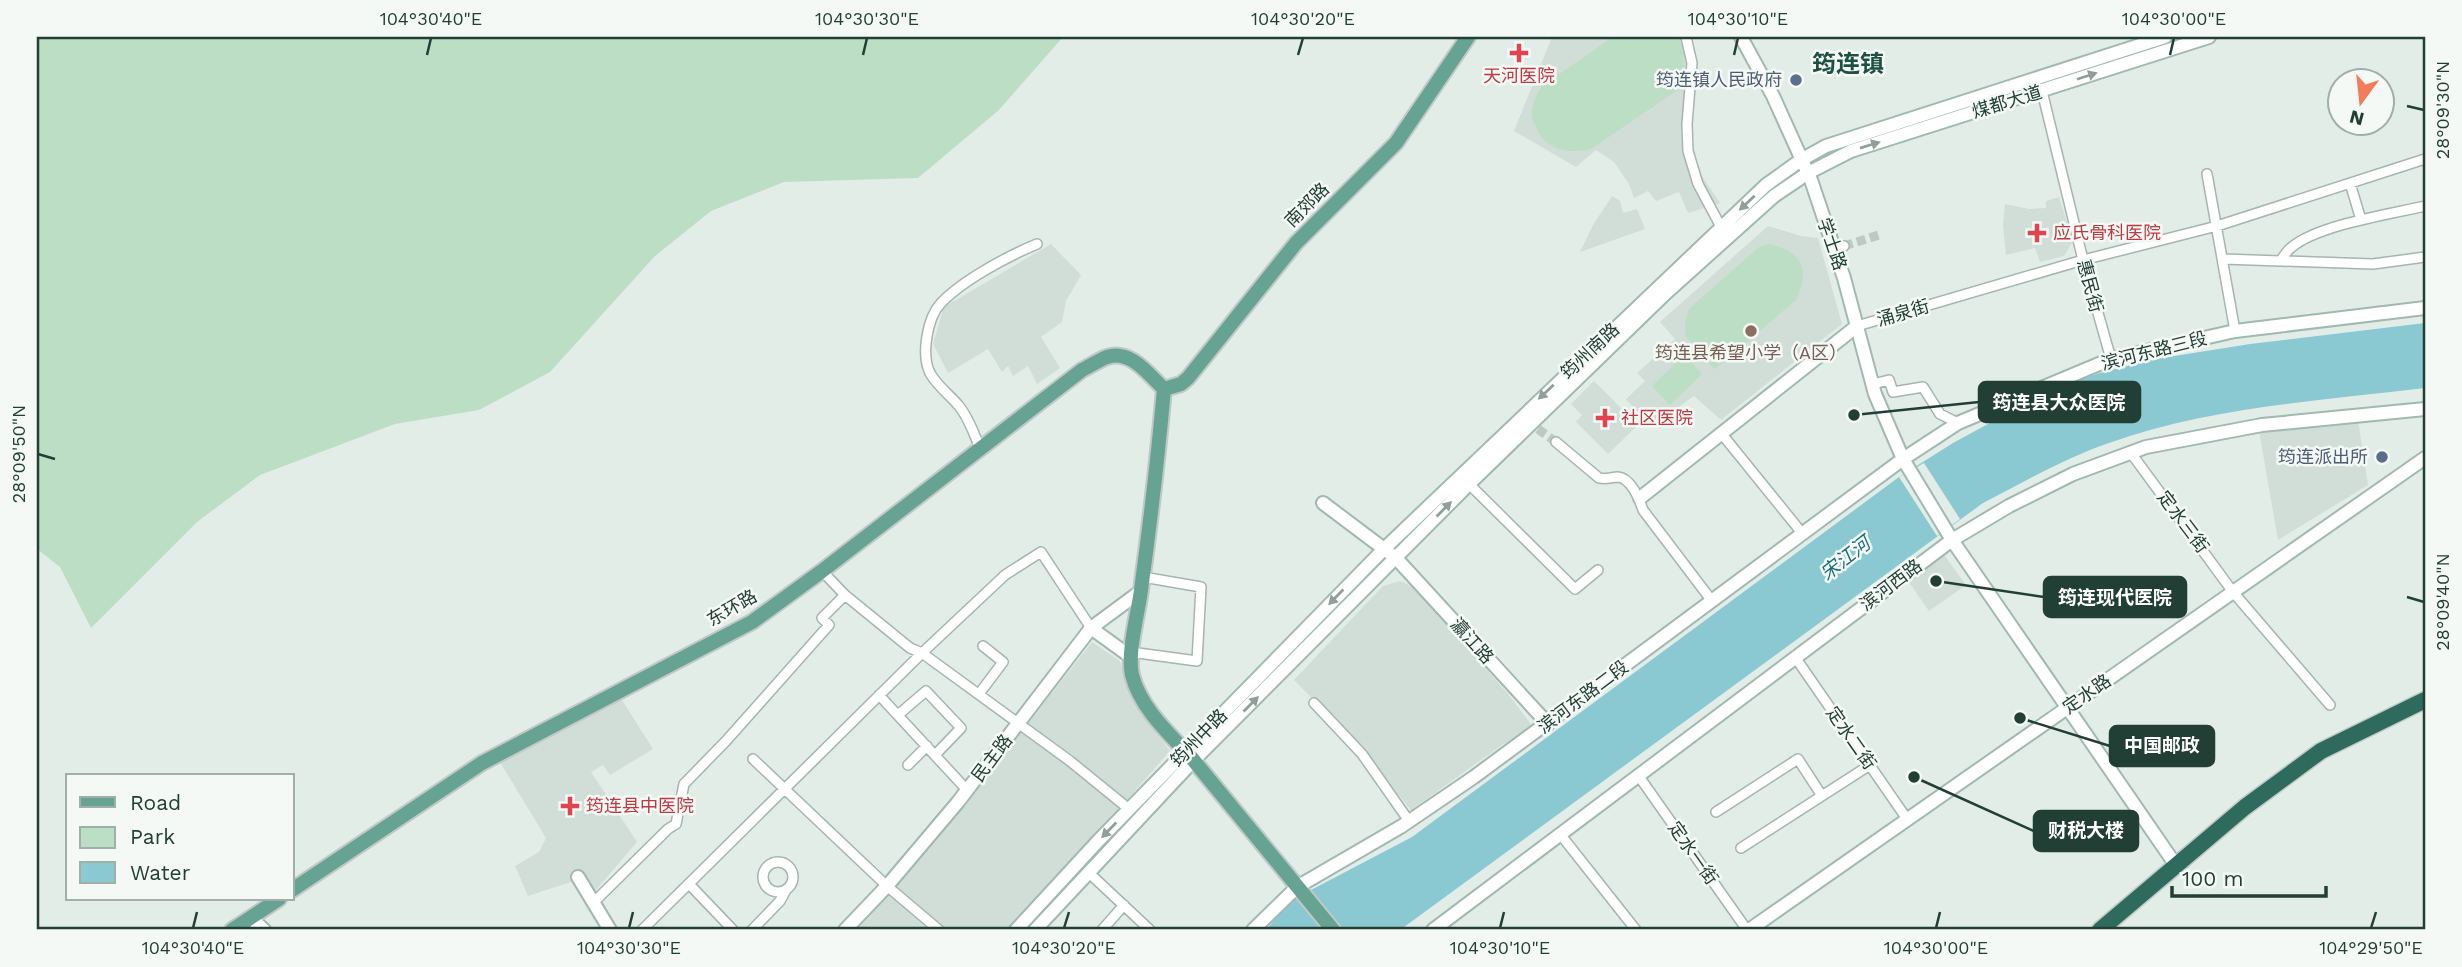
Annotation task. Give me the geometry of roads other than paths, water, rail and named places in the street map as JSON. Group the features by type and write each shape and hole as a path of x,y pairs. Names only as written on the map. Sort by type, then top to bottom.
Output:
{"highway":[{"path":"2100,930 2245,807 2321,751 2425,700"}],"main road":[{"name":"南郊路","path":"1164,390 1181,384 1188,378 1296,243 1396,143 1468,37"},
{"name":"学士路","path":"1741,37 1773,96 1839,247 1872,384 1886,424 1905,462 1950,535"},
{"name":"煤都大道","path":"1801,160 1829,145 2165,37"},
{"name":"煤都大道","path":"1808,173 1851,151 2042,91 2192,39 2209,37"},
{"name":"筠州南路","path":"1384,549 1766,185 1801,160"},
{"name":"筠州南路","path":"1396,558 1469,484 1535,427 1666,293 1774,196 1808,173"},
{"name":"滨河东路三段","path":"1905,462 1958,423 2111,359 2235,331 2425,308"},
{"name":"涌泉街","path":"1640,498 1857,326"},
{"name":"东环路","path":"294,889 482,763 752,622 1082,370 1109,356 1119,355 1134,361 1164,390"},
{"path":"1164,390 1131,672 1141,698 1168,733 1333,930"},
{"name":"滨河西路","path":"1433,930 1795,657 1950,535 2073,474 2146,447 2262,425 2425,409"},
{"name":"定水路","path":"1748,930 2425,458"},
{"name":"滨河东路二段","path":"1253,930 1297,887 1409,821 1548,724 1802,533 1905,462"},
{"name":"瀛江路","path":"1323,503 1396,558 1548,724"},
{"path":"1950,535 2175,864"},
{"name":"筠州中路","path":"1035,930 1190,756 1384,549"},
{"name":"筠州中路","path":"1016,930 1129,809 1190,756 1396,558"},
{"name":"民主路","path":"845,930 887,886 967,790 1091,628 1142,584"},
{"path":"1091,628 1131,657"},
{"path":"578,877 610,930"},
{"path":"242,926 278,900"},
{"path":"242,926 264,930"}],"street":[{"path":"1686,37 1692,63 1687,124 1688,151 1698,184 1721,227"},
{"name":"惠民街","path":"2042,91 2083,260 2111,359"},
{"name":"涌泉街","path":"1857,326 2083,260 2217,226 2425,159"},
{"path":"2207,174 2235,331"},
{"path":"2350,183 2361,220"},
{"path":"2281,260 2289,248 2300,241 2361,220 2425,206"},
{"path":"980,448 960,407 932,376 924,347 939,305 965,284 1016,253 1037,244"},
{"path":"2223,259 2374,264 2425,257"},
{"path":"1872,384 1889,380 1893,392 1923,387 1940,414 1958,423"},
{"path":"1721,433 1802,533"},
{"path":"1556,442 1600,478 1618,477 1624,480 1640,498 1643,510 1712,600"},
{"name":"定水三街","path":"2131,453 2234,592 2330,705"},
{"path":"1469,484 1575,589 1598,570"},
{"path":"642,930 879,695 1005,575 1041,552 1091,628"},
{"path":"822,571 845,595 910,648 922,653 979,694 1070,761 1129,809"},
{"path":"1131,657 1138,653 1197,661 1201,587 1142,584"},
{"path":"593,903 676,824 684,785 829,625 822,618 845,595"},
{"path":"979,694 1003,662 983,646"},
{"name":"定水二街","path":"1795,657 1907,820"},
{"path":"898,715 926,691 961,728 935,755"},
{"path":"879,695 967,790"},
{"path":"1314,703 1362,754 1409,821"},
{"path":"908,765 927,746"},
{"path":"753,759 887,886 939,930"},
{"path":"1716,812 1798,759 1822,796"},
{"path":"1741,848 1870,765"},
{"name":"定水一街","path":"1638,775 1748,930"},
{"path":"1560,834 1636,930"},
{"path":"1088,872 1150,930"},
{"path":"690,885 726,928"},
{"path":"752,930 780,901 786,890"},
{"path":"1102,930 1124,905"}],"water":[{"name":"宋江河","path":"2425,323 2425,388 2225,413 2147,431 2077,456 1983,503 1400,930 1266,930 1290,901 1412,837 1899,477 1953,443 2058,386 2162,358 2250,344"}],"tunnel":[{"path":"1844,246 1882,234"},
{"path":"1538,429 1556,442"}],"place":[{"name":"天河医院","path":"1519,53"},
{"name":"筠连镇人民政府","path":"1796,80"},
{"name":"应氏骨科医院","path":"2037,233"},
{"name":"筠连县希望小学（A区）","path":"1751,331"},
{"name":"筠连县大众医院","path":"1854,415"},
{"name":"社区医院","path":"1605,418"},
{"name":"筠连派出所","path":"2382,457"},
{"name":"筠连现代医院","path":"1936,581"},
{"name":"中国邮政","path":"2020,718"},
{"name":"财税大楼","path":"1914,777"},
{"name":"筠连县中医院","path":"570,806"}],"district":[{"name":"筠连镇","path":"1848,64"}]}
